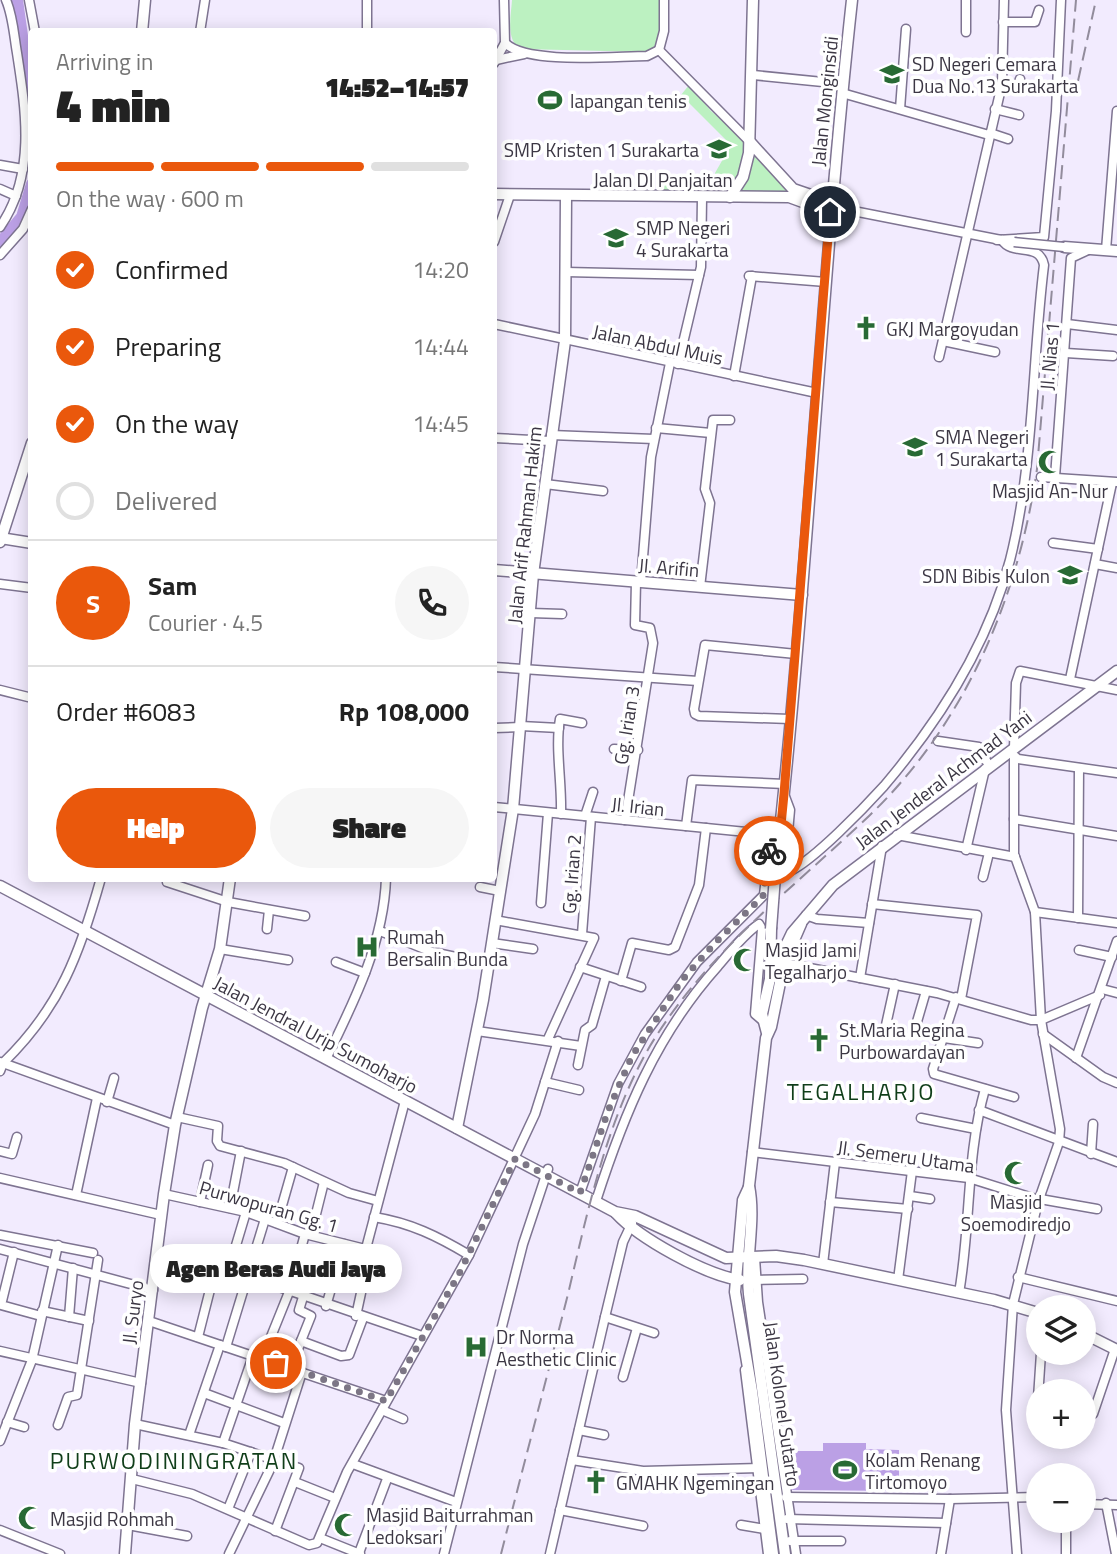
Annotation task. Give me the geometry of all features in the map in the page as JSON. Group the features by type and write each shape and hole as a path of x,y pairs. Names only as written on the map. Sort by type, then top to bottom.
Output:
{"main road":[{"path":"142,28 145,0"},
{"path":"730,197 747,165 753,75 753,0"},
{"name":"Jalan Monginsidi","path":"769,979 775,835 784,789 802,595 842,89 852,0"},
{"path":"749,141 791,193"},
{"name":"Jalan DI Panjaitan","path":"497,194 702,198 791,193 833,207"},
{"name":"Jalan Arif Rahman Hakim","path":"457,1128 489,964 500,891 499,865 513,809 534,574 565,341 566,197"},
{"path":"1064,247 1111,251"},
{"path":"28,455 0,539 28,542"},
{"name":"Jl. Arifin","path":"497,570 802,595"},
{"name":"Jalan Jenderal Achmad Yani","path":"769,979 785,943 833,885 987,767 1013,752 1117,671"},
{"name":"Jl. Suryo","path":"125,1554 135,1424 164,1194 176,1121 206,995 220,949 230,882"},
{"name":"Jalan Jendral Urip Sumoharjo","path":"0,886 413,1102 457,1128 547,1172 615,1212 630,1228 734,1279 751,1280"},
{"name":"Jalan Jenderal Achmad Yani","path":"746,1258 752,1201 749,1186 752,1152 767,1033 771,1027 784,963 803,920"},
{"path":"767,1033 762,1020 769,979 778,986"},
{"name":"Jalan Jendral Urip Sumoharjo","path":"615,1212 636,1214 702,1248 746,1258 776,1256 823,1264 1026,1309"},
{"path":"657,1242 663,1229"},
{"name":"Jalan Kolonel Sutarto","path":"746,1258 734,1279 759,1468 774,1554"},
{"name":"Jalan Kolonel Sutarto","path":"746,1258 759,1328 789,1541 785,1554"},
{"path":"741,1329 759,1328"},
{"path":"1096,1340 1116,1350"}],"street":[{"path":"0,227 4,211 16,196 23,169 24,96 6,0"},
{"path":"29,0 34,28"},
{"path":"201,28 205,0"},
{"path":"367,28 368,0"},
{"path":"497,57 505,43 504,0"},
{"path":"505,43 514,51 527,54 647,56 659,50 664,31 664,0"},
{"path":"966,0 966,32"},
{"path":"939,357 1001,86 1004,0"},
{"path":"1000,240 1010,236 1044,237 1056,111 1061,0"},
{"path":"1003,22 1035,22 1039,10"},
{"path":"900,109 906,29"},
{"path":"659,50 749,141"},
{"path":"497,61 527,54"},
{"path":"753,75 842,89 900,109 1008,139"},
{"path":"1001,86 1017,89 1020,79"},
{"path":"995,110 1019,115"},
{"path":"1111,251 1117,111"},
{"path":"0,164 23,169"},
{"path":"0,189 16,196"},
{"path":"497,233 510,195"},
{"path":"639,582 656,428 699,275 703,251 702,198"},
{"path":"833,207 1000,240 1064,247"},
{"path":"0,255 28,219"},
{"path":"687,826 692,780 784,789 790,810 785,866 790,871 867,804 926,733 958,683 997,601 1010,559 1020,505 1044,265 1042,257 1035,251 1009,247 1000,240"},
{"name":"Jl. Nias 1","path":"1055,477 1071,258 1089,249"},
{"path":"566,272 699,275"},
{"path":"734,376 751,276 826,282"},
{"path":"1067,324 1117,330"},
{"name":"Jalan Abdul Muis","path":"497,325 817,393"},
{"path":"943,341 995,352"},
{"path":"1066,353 1113,356"},
{"path":"700,587 710,498 705,489 713,419 730,420"},
{"path":"656,428 711,433"},
{"path":"497,438 654,439"},
{"path":"1041,477 1115,483 1070,679"},
{"path":"545,484 603,491"},
{"path":"1053,543 1098,549"},
{"path":"1095,564 1117,568"},
{"name":"Gg. Irian 3","path":"625,820 650,676 653,637 650,628 635,625 639,582"},
{"path":"0,584 28,588"},
{"path":"531,613 562,614"},
{"path":"790,719 696,715 698,681 703,648 708,644 796,654"},
{"path":"497,667 698,681"},
{"path":"1017,1554 1006,1410 1013,1304 1040,1199 1059,1142 1058,1109 1041,1020 1035,912 1015,858 1013,752 1016,683 1020,671 1098,684 1117,690"},
{"path":"0,690 28,697"},
{"path":"561,814 561,718 582,723"},
{"path":"497,727 559,728"},
{"path":"937,741 979,747 987,767 966,850"},
{"path":"614,749 638,750"},
{"path":"1013,752 1079,768 1117,773"},
{"path":"1077,918 1079,768"},
{"name":"Gg. Irian 2","path":"580,967 594,938 582,934 588,816 593,792"},
{"name":"Jl. Irian","path":"497,807 775,835"},
{"path":"541,903 548,813"},
{"path":"1014,819 1117,836"},
{"path":"621,981 632,943 669,950 675,947 699,884 706,828"},
{"path":"580,1193 618,1084 645,1034 697,962 764,895 775,835"},
{"path":"897,835 1015,858"},
{"path":"860,978 882,846"},
{"path":"983,877 989,853"},
{"path":"100,882 86,930 65,983 44,1017 1,1065 107,1102 176,1121 218,1126 218,1145 293,1167 324,1182 378,1200"},
{"path":"167,882 228,902 305,916"},
{"path":"327,1059 380,930 386,882"},
{"path":"480,887 500,891"},
{"path":"872,904 977,915 958,998 933,1069 934,1074 1014,1097"},
{"path":"267,929 269,910"},
{"path":"1035,912 1117,923"},
{"path":"495,920 582,934"},
{"path":"803,920 869,923"},
{"path":"596,1201 629,1106 655,1051 708,977 759,924 762,929 755,1014 762,1020"},
{"path":"380,930 432,952 489,964"},
{"path":"1076,1058 1117,941"},
{"path":"492,943 533,949"},
{"path":"220,949 288,960"},
{"path":"1079,950 1112,957"},
{"path":"336,961 365,972"},
{"path":"784,963 926,990 1031,1020 1041,1020 1101,992 1117,993"},
{"path":"548,1039 580,967 641,987"},
{"path":"578,1065 586,1028 593,1025 606,976"},
{"path":"886,1025 895,984"},
{"path":"914,1032 926,990"},
{"path":"477,1031 548,1039 581,1046"},
{"path":"1043,1034 1103,1077 1117,1083"},
{"path":"944,1038 978,1043"},
{"path":"132,1479 192,1494 309,1545 317,1543 335,1498 384,1405 469,1255 516,1156 558,1041"},
{"path":"107,1102 114,1078"},
{"path":"545,1082 579,1090"},
{"path":"960,1293 966,1248 969,1178 979,1110 985,1089"},
{"path":"76,1195 97,1098"},
{"path":"302,1341 347,1357 359,1317 359,1275 365,1249 378,1200 413,1102"},
{"path":"979,1110 1117,1163"},
{"path":"921,1118 976,1129"},
{"path":"1091,1153 1093,1124"},
{"path":"0,1151 12,1154 17,1137"},
{"path":"230,1208 241,1152"},
{"name":"Jl. Semeru Utama","path":"752,1152 969,1178 1040,1199 1097,1209"},
{"path":"823,1264 835,1162"},
{"path":"200,1202 208,1165"},
{"path":"277,1223 293,1167"},
{"path":"898,1280 912,1171"},
{"path":"444,1554 523,1244 547,1172"},
{"path":"0,1178 161,1215"},
{"path":"316,1213 324,1182"},
{"name":"Purwopuran Gg. 1","path":"164,1194 246,1212 305,1234 365,1249"},
{"path":"910,1196 930,1199"},
{"path":"830,1202 908,1209"},
{"path":"228,1272 246,1212"},
{"path":"550,1554 623,1242 636,1214"},
{"path":"374,1217 429,1231 469,1255"},
{"path":"189,1435 250,1277 265,1219"},
{"path":"223,1443 257,1357 289,1292 305,1234"},
{"path":"0,1235 58,1245 96,1257 96,1274 77,1396 68,1397 58,1425"},
{"path":"326,1306 344,1244"},
{"path":"0,1441 32,1360 58,1245"},
{"path":"0,1249 153,1290"},
{"path":"14,1252 1,1305 89,1321"},
{"path":"157,1258 250,1277 326,1306 422,1336"},
{"path":"69,1317 73,1268"},
{"path":"198,1338 215,1270"},
{"path":"1018,1277 1117,1301"},
{"path":"751,1280 803,1279"},
{"path":"291,1368 311,1316 299,1310 303,1297"},
{"path":"605,1317 653,1333"},
{"path":"149,1321 302,1372 384,1405 403,1419"},
{"path":"623,1377 637,1328"},
{"path":"1096,1407 1116,1350"},
{"path":"0,1351 141,1383"},
{"path":"229,1554 250,1520 279,1460 284,1423 302,1372"},
{"path":"204,1392 284,1423"},
{"path":"7,1422 24,1427"},
{"path":"135,1424 223,1443 299,1468 275,1531"},
{"path":"579,1430 604,1435"},
{"path":"228,1509 251,1452"},
{"path":"572,1460 643,1471 759,1468 768,1554"},
{"path":"353,1464 456,1503"},
{"path":"320,1538 359,1554 387,1479"},
{"path":"295,1482 335,1498"},
{"path":"783,1497 950,1499 1026,1496"},
{"path":"941,1554 950,1499"},
{"path":"1113,1503 1116,1554"},
{"path":"560,1510 643,1526"},
{"path":"786,1519 946,1523"},
{"path":"128,1525 187,1536"},
{"path":"741,1525 765,1529"},
{"path":"0,1530 60,1554"},
{"path":"1066,1533 1066,1554"},
{"path":"796,1554 789,1541 841,1541"}],"green space":[{"path":"512,0 661,0 660,37 646,52 522,49 513,41 511,35"},
{"path":"689,85 711,111 747,142 741,174 728,195 660,196 660,184 715,182 715,173 731,145 681,95"},
{"path":"750,144 793,193 733,195"}],"shaded area":[{"name":"Kolam Renang Tirtomoyo","path":"823,1443 866,1443 866,1449 899,1450 899,1491 791,1490 792,1451 823,1451"}],"waterway":[{"path":"17,0 28,78"},
{"path":"0,243 22,217 28,197"}],"railway":[{"path":"501,1554 600,1167 621,1105 650,1046 672,1012 723,952 869,816 903,780 933,741 959,700 982,657 1001,612 1016,565 1037,469 1076,0"},
{"path":"1078,81 1096,0"}],"way so far":[{"path":"276,1363 386,1401 459,1274 515,1159 580,1193 618,1084 632,1056 682,980 735,922 763,896 769,851"}],"place":[{"name":"SD Negeri Cemara Dua No.13 Surakarta","path":"892,74"},
{"name":"lapangan tenis","path":"550,100"},
{"name":"SMP Kristen 1 Surakarta","path":"719,149"},
{"name":"SMP Negeri 4 Surakarta","path":"616,238"},
{"name":"GKJ Margoyudan","path":"866,328"},
{"name":"SMA Negeri 1 Surakarta","path":"915,447"},
{"name":"Masjid An-Nur","path":"1050,462"},
{"name":"SDN Bibis Kulon","path":"1070,575"},
{"name":"Rumah Bersalin Bunda","path":"367,947"},
{"name":"Masjid Jami Tegalharjo","path":"745,960"},
{"name":"St.Maria Regina Purbowardayan","path":"819,1040"},
{"name":"Masjid Soemodiredjo","path":"1016,1173"},
{"name":"Dr Norma Aesthetic Clinic","path":"476,1347"},
{"name":"Agen Beras Audi Jaya","path":"276,1363"},
{"name":"Kolam Renang Tirtomoyo","path":"845,1470"},
{"name":"GMAHK Ngemingan","path":"596,1482"},
{"name":"Masjid Rohmah","path":"30,1518"},
{"name":"Masjid Baiturrahman Ledoksari","path":"346,1525"}],"district":[{"name":"TEGALHARJO","path":"861,1091"},
{"name":"PURWODININGRATAN","path":"174,1460"}],"route":[{"path":"769,851 771,834 780,835 784,794 802,595 830,212"}]}
